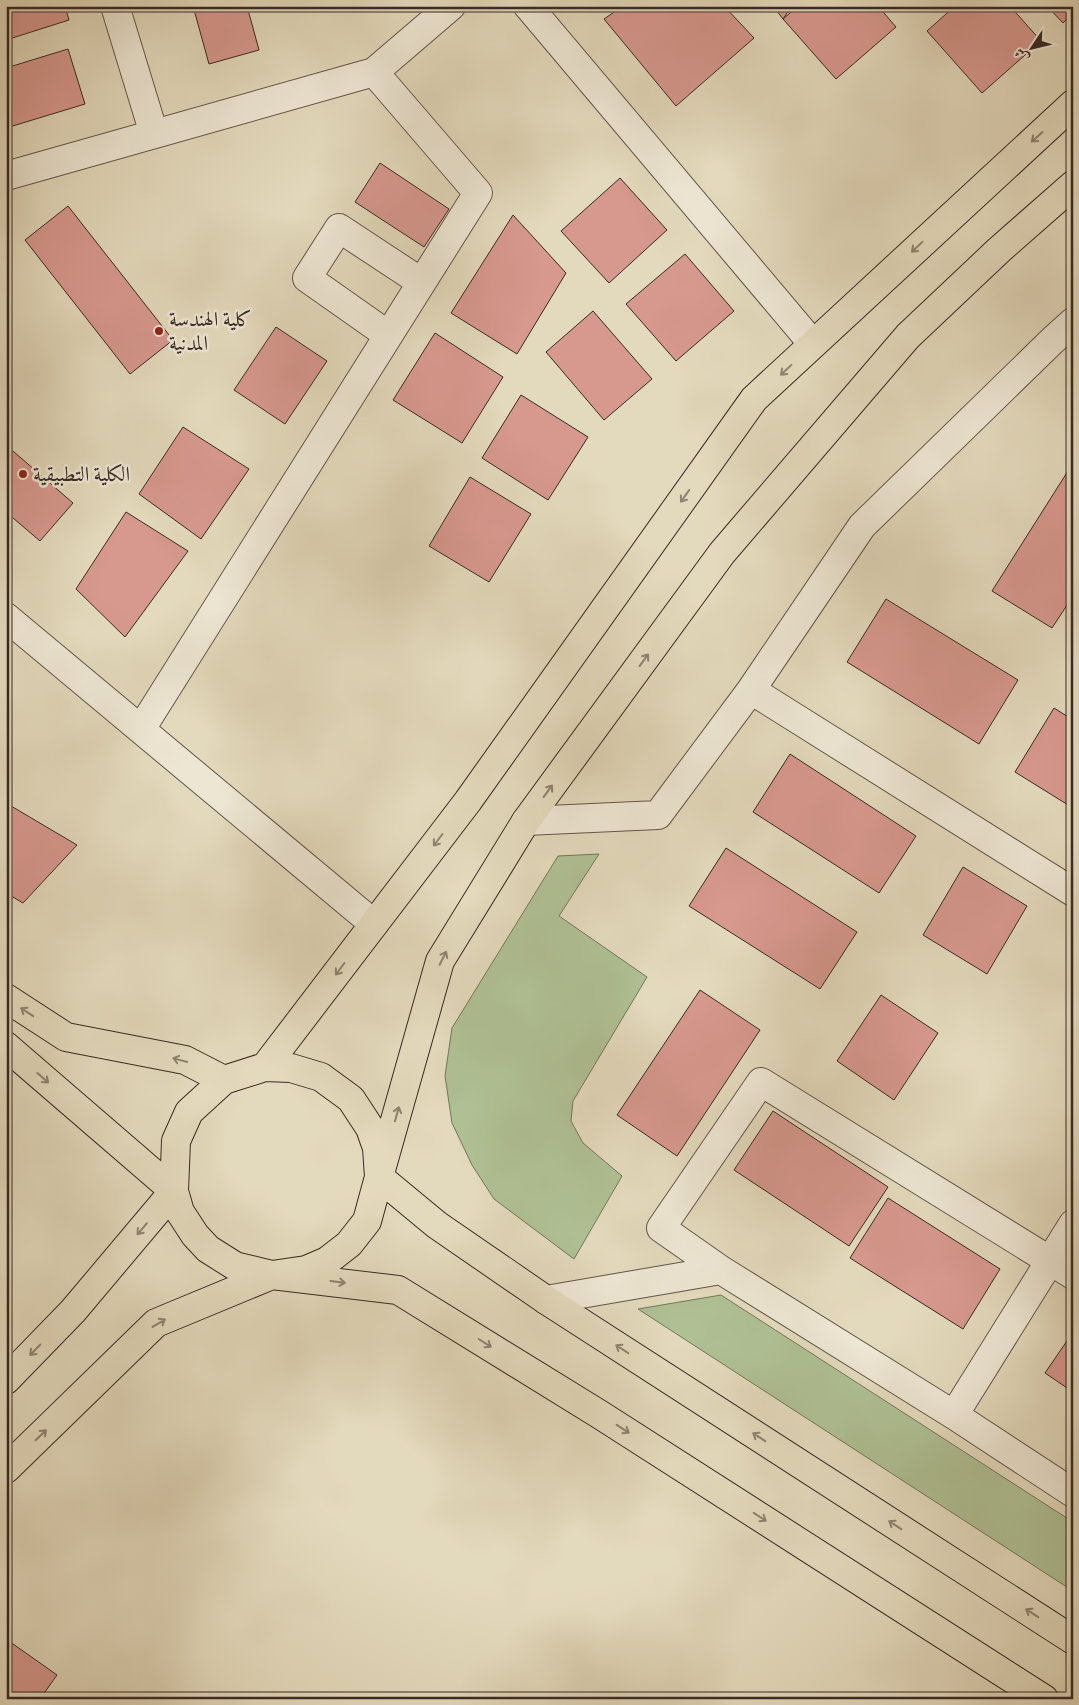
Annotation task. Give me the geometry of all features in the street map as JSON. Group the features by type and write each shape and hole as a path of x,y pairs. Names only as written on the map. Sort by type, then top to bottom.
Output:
{"main road":[{"path":"265,1067 468,801 754,399 1073,104"},
{"path":"6,1469 156,1323 272,1274 306,1270 327,1261 350,1244 367,1221 440,960 526,821 722,553 908,336 999,250 1073,185"},
{"path":"6,998 66,1037 185,1060 224,1080"},
{"path":"6,1046 174,1191"},
{"path":"1044,1699 599,1414 398,1290 272,1274 235,1266 208,1249 195,1235 180,1212 174,1191 176,1141 189,1112 224,1080 265,1067 291,1068 321,1077 351,1099 370,1128 377,1148 379,1178 437,1225 546,1300 1073,1640"},
{"path":"6,1380 73,1311 174,1191"}],"street":[{"path":"115,6 154,134"},
{"path":"6,176 374,72 451,6"},
{"path":"528,6 813,344"},
{"path":"141,729 478,193 374,72"},
{"path":"388,335 307,278 339,228 421,282"},
{"path":"526,821 658,815 750,690 862,526 1073,322"},
{"path":"6,617 374,924"},
{"path":"750,690 1073,892"},
{"path":"1073,1275 761,1082 661,1228 721,1270 954,1415 1073,1493"},
{"path":"954,1415 1073,1224"},
{"path":"546,1300 721,1270"}],"green space":[{"path":"599,854 559,916 647,977 573,1101 571,1121 583,1143 622,1176 574,1259 494,1199 472,1165 452,1123 445,1076 452,1028 558,856"},
{"path":"721,1295 1073,1522 1073,1591 638,1309"}],"building":[{"path":"6,6 65,6 69,20 6,40"},
{"path":"193,6 247,6 259,50 209,64"},
{"path":"623,6 724,6 754,38 676,106 604,19"},
{"path":"773,6 792,6 783,19"},
{"path":"798,6 878,6 896,27 836,79 783,19"},
{"path":"955,6 1010,6 1041,41 982,93 927,31"},
{"path":"1047,6 1073,6 1073,13 1063,23"},
{"path":"68,49 85,104 6,128 6,68"},
{"path":"380,163 449,209 424,247 355,202"},
{"path":"620,178 667,230 609,283 561,231"},
{"path":"68,206 173,340 130,374 25,240"},
{"path":"513,215 566,273 517,354 451,313"},
{"path":"685,254 734,311 676,361 626,304"},
{"path":"593,311 652,379 604,420 546,352"},
{"path":"276,327 327,361 285,424 234,390"},
{"path":"435,333 503,377 462,443 393,400"},
{"path":"521,395 588,437 548,500 482,458"},
{"path":"183,427 249,469 201,539 139,494"},
{"name":"الكلية التطبيقية","path":"6,445 73,503 40,541 6,512"},
{"path":"1073,463 1073,596 1052,628 992,591"},
{"path":"470,477 531,514 489,582 429,546"},
{"path":"126,512 188,551 125,637 76,589"},
{"path":"886,599 1018,680 979,744 847,662"},
{"path":"1054,708 1073,720 1073,808 1015,772"},
{"path":"790,754 916,836 879,893 753,812"},
{"path":"6,803 77,845 23,903 6,893"},
{"path":"726,848 857,932 820,989 689,906"},
{"path":"963,867 1027,906 987,974 923,935"},
{"path":"700,990 760,1030 677,1156 617,1115"},
{"path":"881,995 938,1033 894,1100 837,1061"},
{"path":"773,1111 888,1187 849,1246 734,1170"},
{"path":"888,1198 1000,1269 963,1329 850,1258"},
{"path":"1073,1332 1073,1392 1045,1373"},
{"path":"6,1639 57,1675 40,1699 6,1699"}],"place":[{"name":"كلية الهندسة المدنية","path":"159,331"},
{"name":"الكلية التطبيقية","path":"23,474"}]}
